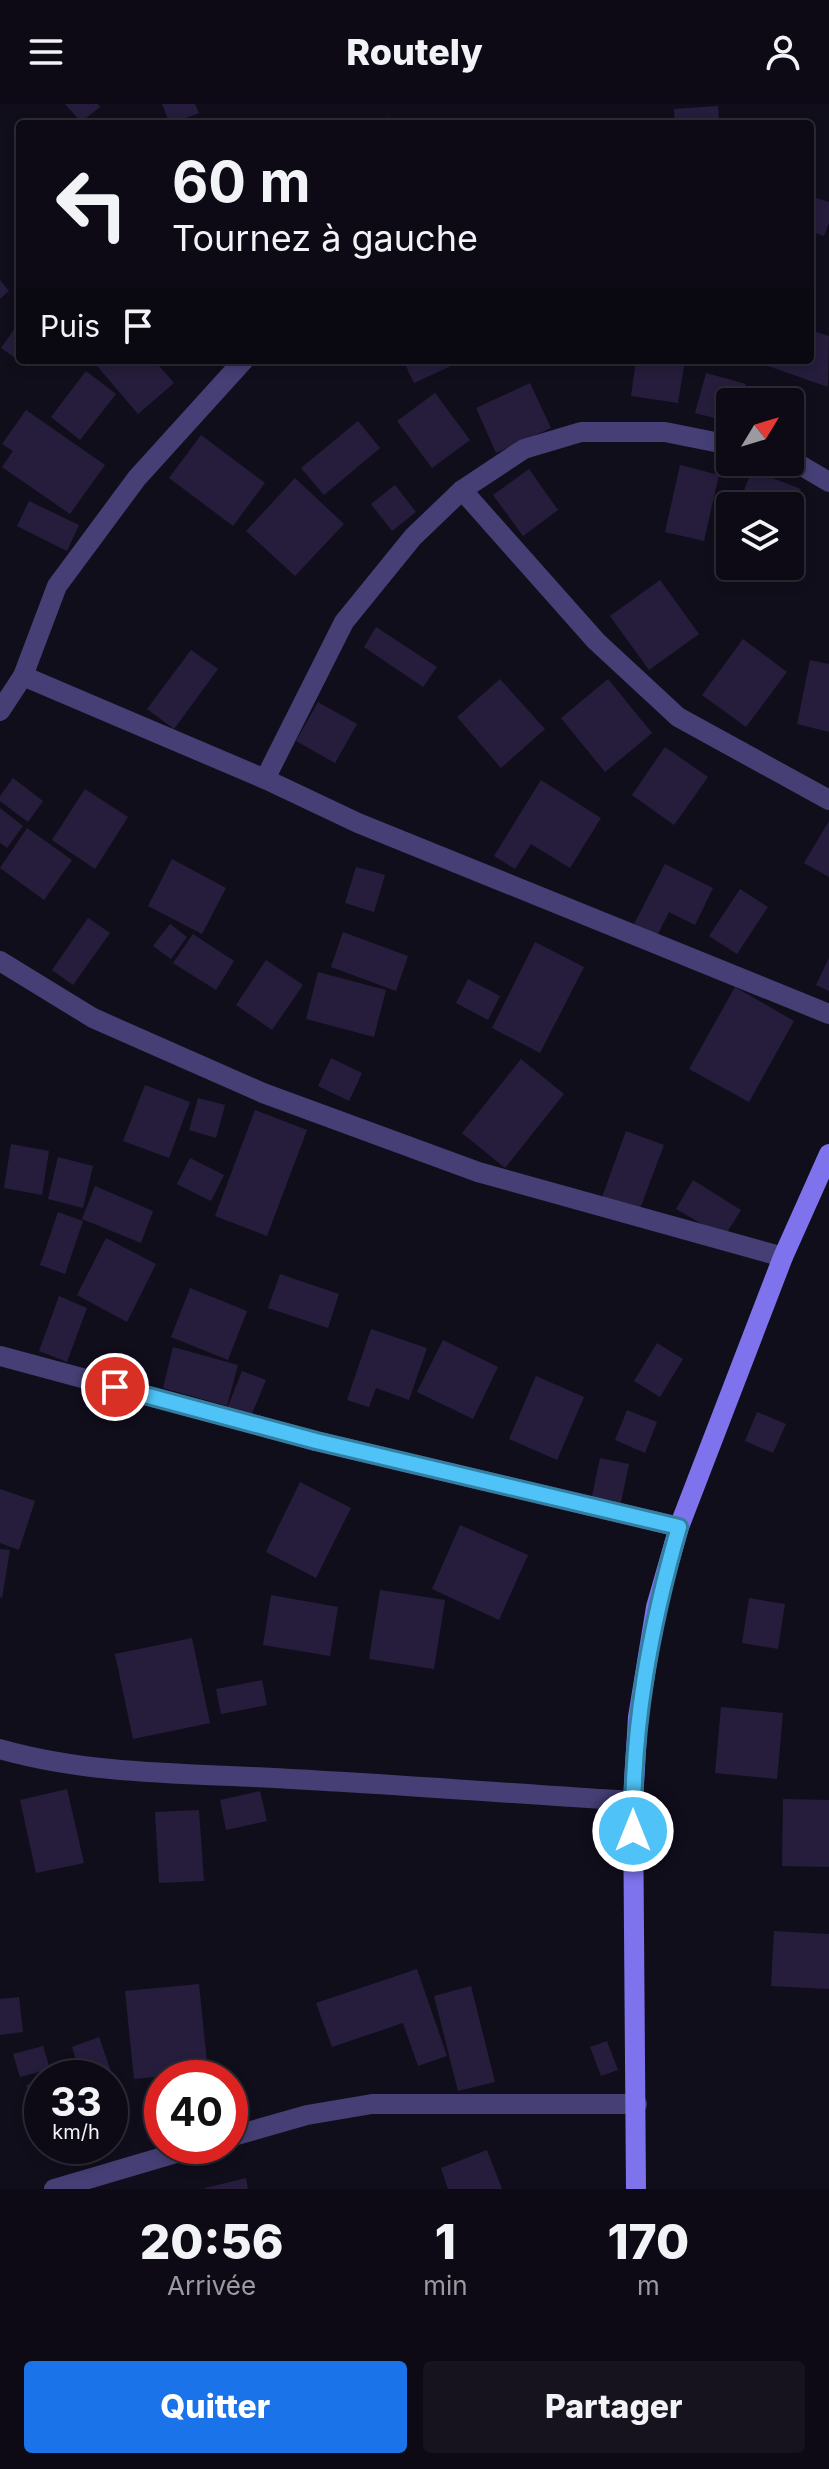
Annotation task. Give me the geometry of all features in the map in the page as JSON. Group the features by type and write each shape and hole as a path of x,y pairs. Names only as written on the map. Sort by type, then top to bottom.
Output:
{"street":[{"path":"0,711 23,676 57,586 137,478 240,364"},
{"path":"265,779 344,622 413,537 462,490 524,449 581,432 665,432 716,442"},
{"path":"804,467 829,482"},
{"path":"462,490 596,641 678,717 829,800"},
{"path":"23,676 265,779 358,823 829,1014"},
{"path":"0,961 93,1018 263,1093 478,1172 783,1257"},
{"path":"636,2189 633,1801 638,1717 656,1607 679,1527 783,1257 828,1158"},
{"path":"0,1356 316,1441 679,1527"},
{"path":"0,1749 35,1759 156,1774 289,1779 633,1801"},
{"path":"248,2132 307,2115 372,2104 637,2104"},
{"path":"54,2189 144,2162"}],"building":[{"path":"65,104 98,104 100,107 79,120"},
{"path":"162,104 195,104 199,113 181,120 168,120"},
{"path":"718,106 719,120 675,120 674,109"},
{"path":"814,197 829,202 829,223 824,236 814,232"},
{"path":"0,280 9,291 0,299"},
{"path":"16,327 16,359 1,348"},
{"path":"814,331 829,336 828,387 768,366 814,364"},
{"path":"95,364 157,364 174,383 138,414"},
{"path":"405,364 455,364 414,383"},
{"path":"635,364 684,364 678,403 631,396"},
{"path":"86,371 116,394 80,440 51,417"},
{"path":"706,373 746,384 745,388 716,388 716,418 695,413"},
{"path":"530,383 551,428 496,453 476,408"},
{"path":"435,393 470,440 432,468 397,421"},
{"path":"26,410 105,465 70,514 2,467 13,451 2,444"},
{"path":"358,421 380,448 324,495 301,468"},
{"path":"201,435 265,483 233,526 169,478"},
{"path":"680,465 719,476 704,541 665,532"},
{"path":"529,469 558,510 523,536 493,495"},
{"path":"750,476 767,476 801,489 800,492 743,492"},
{"path":"295,478 344,524 295,576 246,531"},
{"path":"395,485 416,512 392,531 371,504"},
{"path":"29,501 79,525 67,551 17,526"},
{"path":"660,580 699,634 649,670 610,616"},
{"path":"376,627 437,667 423,687 364,647"},
{"path":"743,639 787,672 746,727 702,695"},
{"path":"191,650 218,669 174,729 147,709"},
{"path":"810,660 829,664 829,732 797,724"},
{"path":"500,679 545,729 501,768 457,717"},
{"path":"608,679 652,733 605,772 561,718"},
{"path":"318,702 357,724 335,763 296,741"},
{"path":"665,747 708,777 674,825 632,795"},
{"path":"13,778 43,801 28,822 0,801 0,796"},
{"path":"541,780 601,818 570,868 531,844 515,869 494,856"},
{"path":"85,789 128,817 95,869 52,840"},
{"path":"0,808 23,826 7,848 0,843"},
{"path":"829,821 829,877 804,863"},
{"path":"27,828 72,860 44,900 0,868"},
{"path":"172,859 226,888 202,934 148,906"},
{"path":"665,864 713,888 695,925 669,912 657,936 634,924"},
{"path":"356,867 385,875 374,912 345,903"},
{"path":"740,889 768,907 737,954 709,936"},
{"path":"88,918 110,933 73,985 52,970"},
{"path":"170,924 187,937 171,959 153,946"},
{"path":"343,932 408,956 396,991 331,967"},
{"path":"193,934 234,961 216,990 173,963"},
{"path":"535,942 584,967 540,1053 492,1028"},
{"path":"829,958 829,991 816,985"},
{"path":"266,960 303,985 272,1030 236,1005"},
{"path":"318,972 386,990 374,1037 306,1019"},
{"path":"468,979 500,996 488,1020 456,1003"},
{"path":"735,987 794,1021 749,1102 689,1069"},
{"path":"331,1058 362,1073 349,1101 318,1086"},
{"path":"521,1059 564,1094 505,1168 462,1133"},
{"path":"145,1085 190,1102 169,1158 123,1141"},
{"path":"198,1098 225,1105 216,1138 189,1130"},
{"path":"255,1110 307,1130 267,1236 215,1216"},
{"path":"626,1131 664,1145 639,1211 602,1197"},
{"path":"11,1144 49,1151 42,1195 4,1188"},
{"path":"58,1157 93,1166 83,1208 48,1199"},
{"path":"190,1158 224,1175 211,1201 177,1184"},
{"path":"693,1180 741,1210 724,1237 676,1209"},
{"path":"95,1186 153,1211 141,1243 82,1219"},
{"path":"58,1212 83,1221 65,1274 40,1265"},
{"path":"106,1238 156,1264 127,1322 77,1295"},
{"path":"280,1274 339,1294 328,1328 268,1308"},
{"path":"190,1288 247,1311 228,1360 171,1337"},
{"path":"59,1296 87,1308 67,1362 39,1351"},
{"path":"371,1329 427,1348 409,1400 376,1388 369,1407 347,1400"},
{"path":"443,1340 498,1367 473,1419 417,1392"},
{"path":"657,1343 683,1359 660,1397 634,1381"},
{"path":"173,1347 238,1365 227,1406 163,1388"},
{"path":"242,1371 266,1380 249,1421 226,1411"},
{"path":"536,1376 584,1397 557,1460 509,1439"},
{"path":"627,1410 657,1422 645,1453 615,1440"},
{"path":"757,1412 786,1424 773,1453 745,1441"},
{"path":"600,1458 629,1464 620,1507 591,1501"},
{"path":"300,1482 351,1508 316,1578 266,1552"},
{"path":"0,1489 35,1501 19,1550 0,1543"},
{"path":"460,1525 528,1555 499,1620 432,1589"},
{"path":"0,1549 10,1550 2,1598 0,1597"},
{"path":"380,1590 445,1600 434,1669 369,1659"},
{"path":"271,1595 338,1607 330,1656 263,1645"},
{"path":"749,1598 785,1604 778,1649 742,1643"},
{"path":"192,1638 210,1723 133,1739 115,1654"},
{"path":"262,1680 267,1705 221,1714 216,1689"},
{"path":"721,1707 783,1713 777,1779 715,1773"},
{"path":"67,1789 84,1863 36,1873 20,1800"},
{"path":"260,1791 267,1821 226,1830 220,1800"},
{"path":"783,1799 829,1800 829,1867 782,1866"},
{"path":"199,1810 204,1881 159,1883 155,1812"},
{"path":"774,1931 829,1934 829,1989 771,1986"},
{"path":"417,1969 447,2056 418,2066 403,2023 332,2047 316,2003"},
{"path":"199,1984 207,2060 144,2060 144,2078 134,2079 125,1991"},
{"path":"471,1986 495,2082 458,2091 434,1996"},
{"path":"19,1997 23,2032 0,2035 0,1999"},
{"path":"99,2037 107,2060 76,2060 72,2047"},
{"path":"607,2041 618,2070 601,2076 590,2047"},
{"path":"43,2046 47,2060 24,2060 24,2076 20,2077 13,2054"},
{"path":"487,2150 502,2189 448,2189 441,2168"},
{"path":"246,2178 248,2189 205,2189 205,2188"}],"route":[{"path":"115,1387 316,1441 679,1527 656,1607 638,1717 633,1831"}]}
